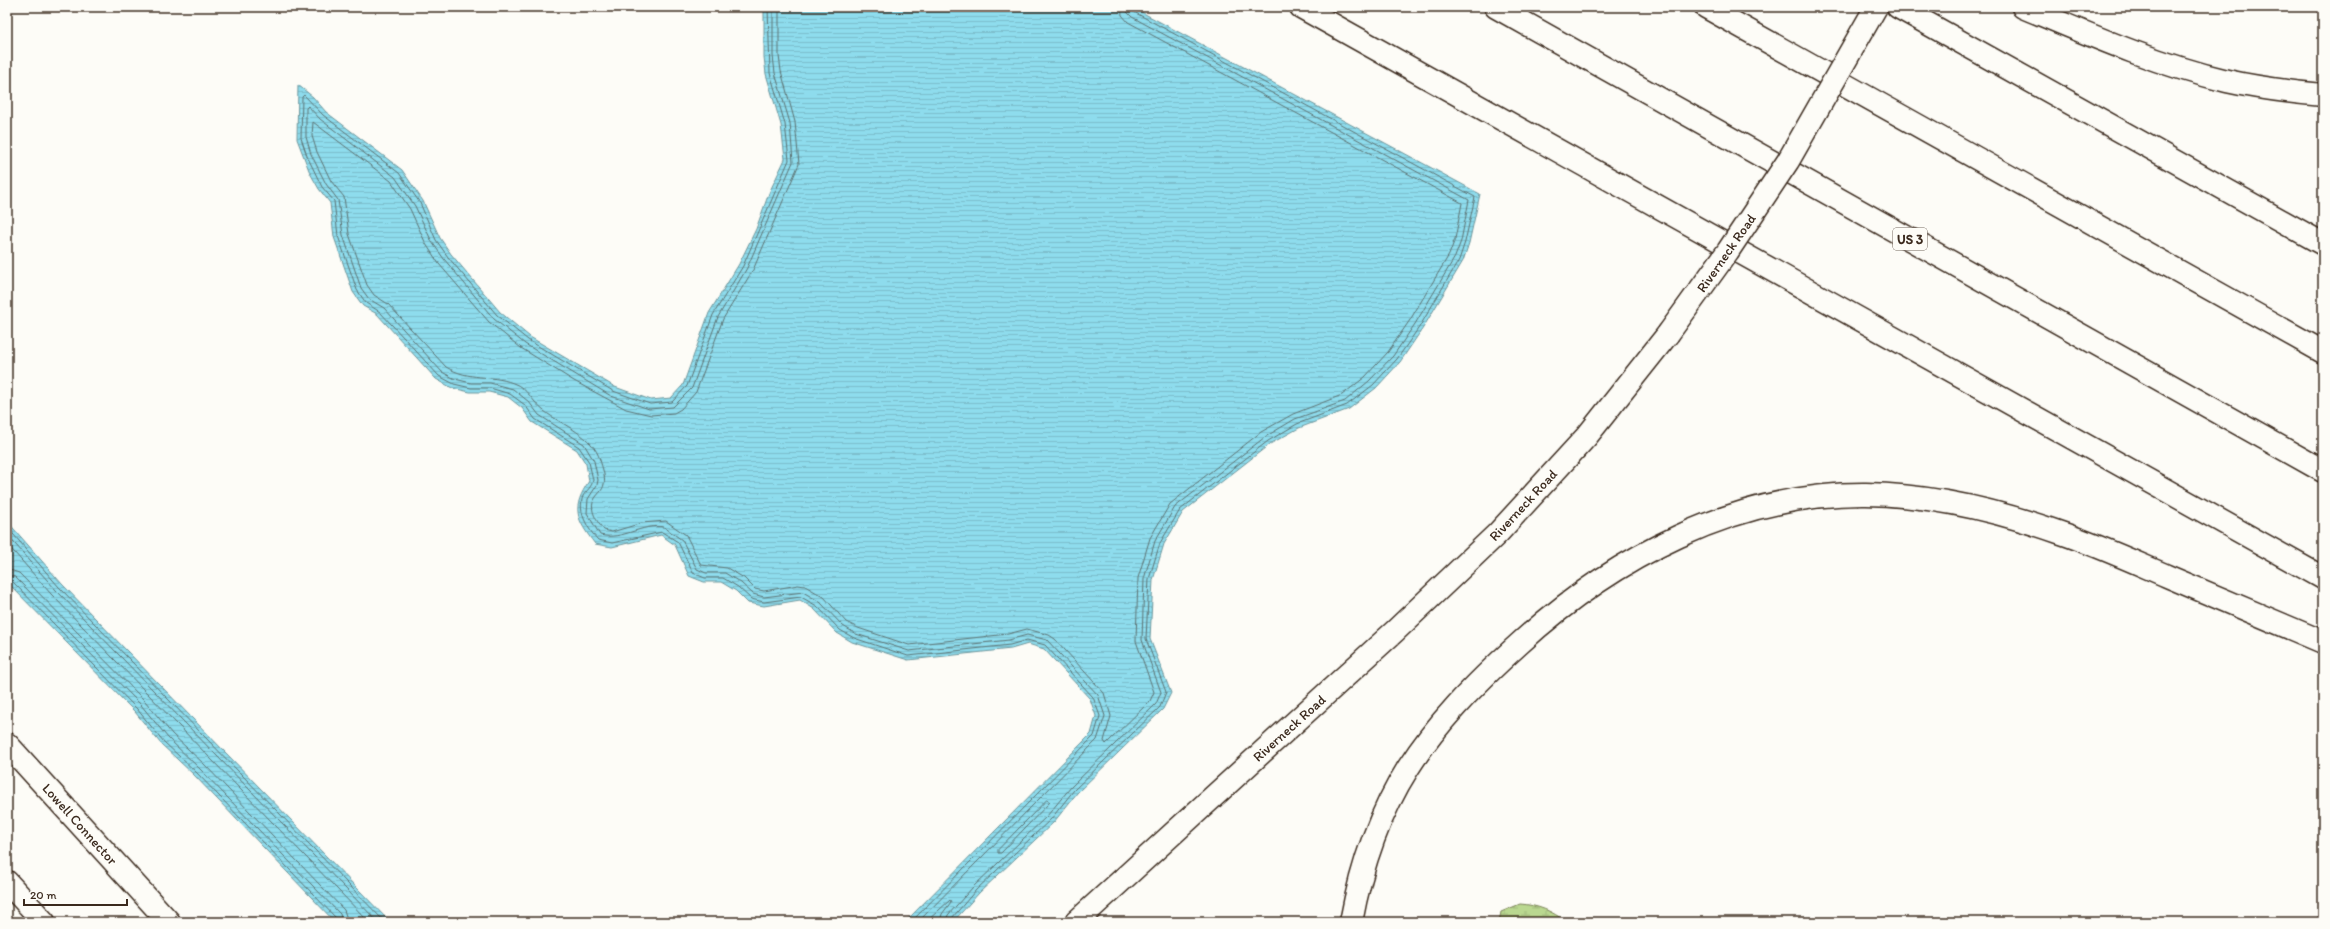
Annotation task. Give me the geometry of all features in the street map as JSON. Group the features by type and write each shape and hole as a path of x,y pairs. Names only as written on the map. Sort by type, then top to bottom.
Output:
{"main road":[{"path":"1301,7 2323,578"},
{"name":"US 3","path":"1496,7 2323,471"},
{"path":"1706,7 2323,352"},
{"name":"Riverneck Road","path":"1076,922 1395,631 1498,533 1587,436 1668,334 1728,251 1788,161 1876,7"},
{"path":"1898,7 2323,244"},
{"path":"2023,7 2095,37 2182,68 2242,84 2279,91 2323,95"},
{"path":"1351,922 1358,886 1369,847 1384,809 1405,771 1431,734 1464,696 1529,635 1601,580 1674,538 1710,522 1744,512 1784,502 1824,496 1866,494 1913,498 1957,505 2007,516 2061,533 2323,642"},
{"name":"Lowell Connector","path":"7,744 170,922"},
{"path":"7,882 44,922"}],"green space":[{"path":"1520,904 1544,909 1566,922 1499,922 1501,912"}],"water":[{"path":"764,7 1132,7 1480,194 1469,243 1463,261 1423,328 1400,362 1376,388 1349,409 1299,428 1270,444 1183,512 1164,544 1153,580 1150,639 1171,693 1163,709 1077,793 1054,822 979,893 953,922 905,922 1091,734 1096,716 1090,699 1044,649 1028,644 1011,649 908,660 852,642 837,633 814,609 800,600 764,606 748,603 736,591 721,582 704,582 689,576 675,545 661,535 612,547 595,544 580,520 578,513 578,506 583,490 589,481 586,464 577,450 532,422 522,408 508,397 489,392 470,392 452,388 436,379 377,314 363,306 353,292 334,237 330,203 319,189 310,173 297,139 298,85 313,97 326,112 402,170 423,201 440,238 451,254 500,312 530,337 615,387 651,400 671,398 683,385 709,313 739,264 756,229 769,193 785,159 781,125 766,74 764,57"},
{"path":"7,521 62,584 390,922 335,922 194,775 161,744 135,712 7,582"}]}
